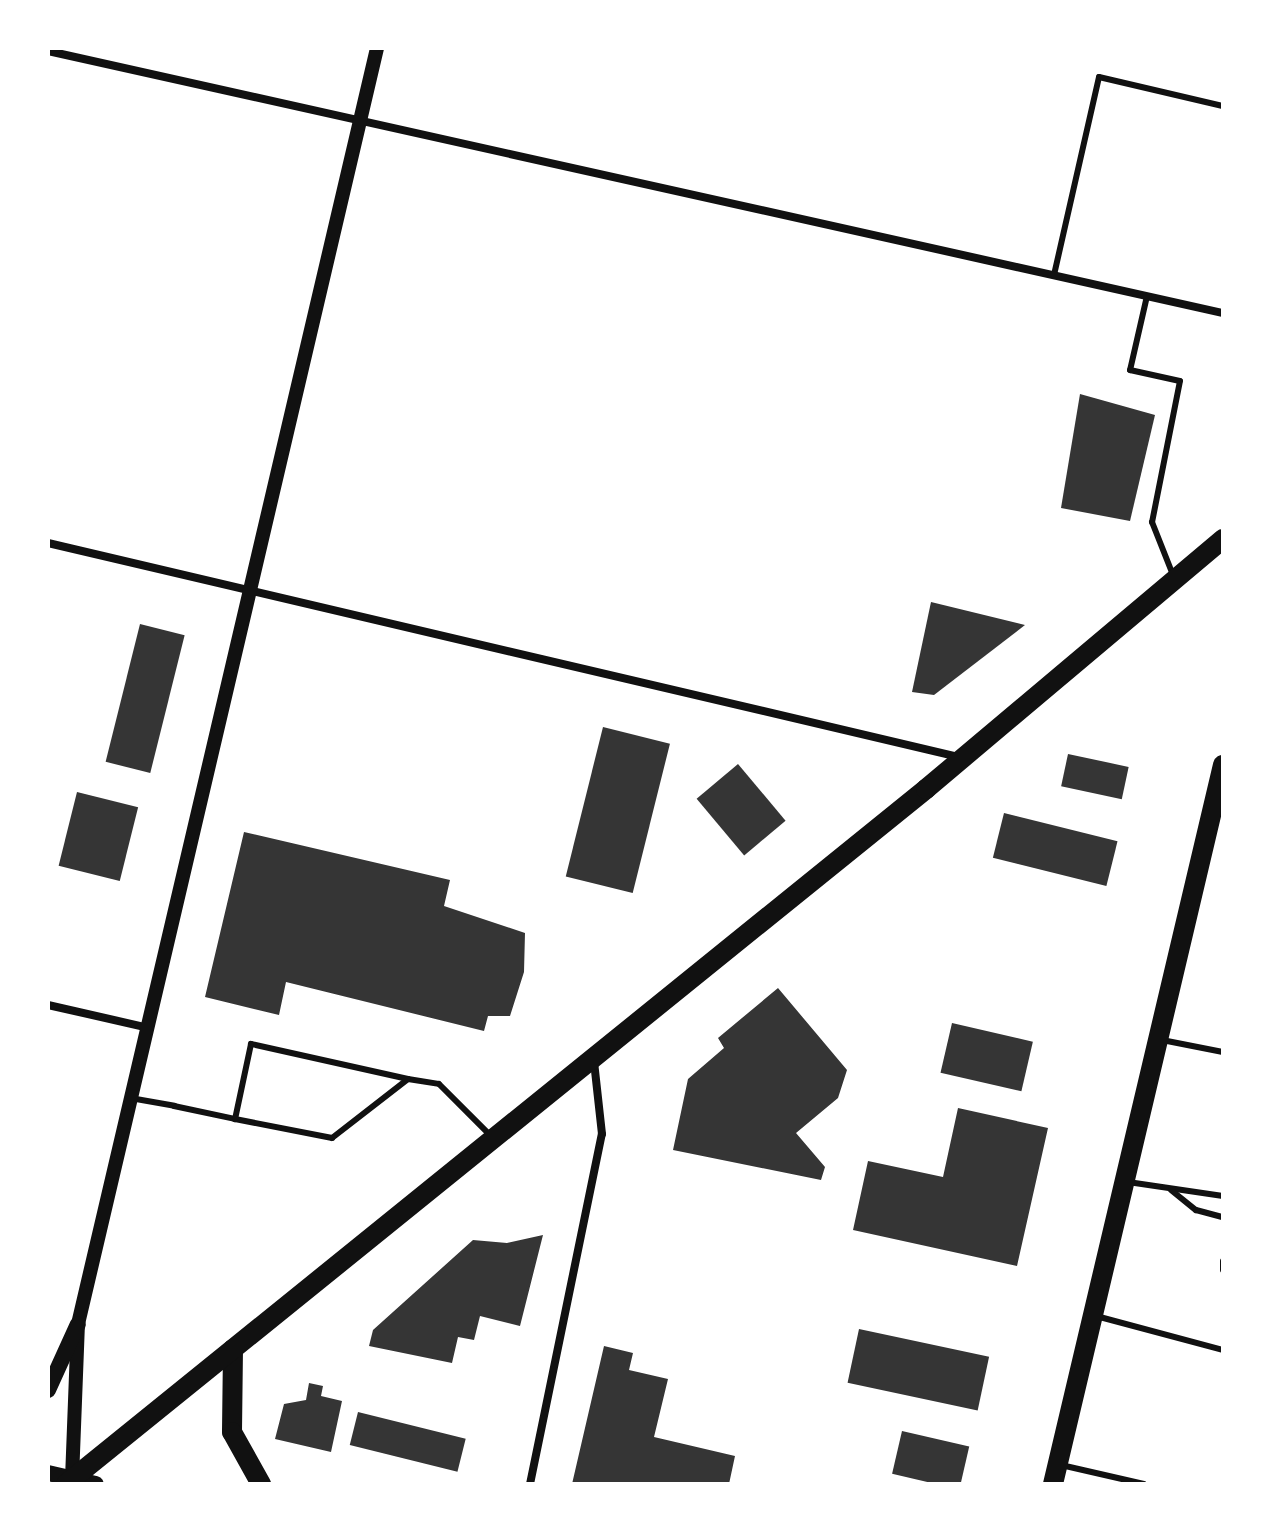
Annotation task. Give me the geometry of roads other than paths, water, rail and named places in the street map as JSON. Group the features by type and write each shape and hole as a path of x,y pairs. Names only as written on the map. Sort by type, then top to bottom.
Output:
{"main road":[{"path":"69,1482 964,758 1223,539"},
{"path":"1055,1474 1159,1039 1218,809 1223,765"},
{"path":"48,1390 78,1324"},
{"path":"233,1349 232,1432 261,1484"},
{"path":"48,1473 69,1482 96,1484"}],"street":[{"path":"69,1482 78,1324 153,1029 377,48"},
{"path":"48,51 1223,313"},
{"path":"48,543 964,758"},
{"path":"48,1005 153,1029"},
{"path":"530,1484 602,1134 594,1056"}],"lane":[{"path":"1054,275 1099,77 1223,106"},
{"path":"1147,296 1130,370 1180,381 1152,522 1175,580"},
{"path":"1159,1039 1223,1052"},
{"path":"235,1119 251,1044 439,1084 494,1138"},
{"path":"136,1099 332,1138 408,1079"},
{"path":"1125,1181 1223,1196"},
{"path":"1171,1190 1196,1210 1223,1217"},
{"path":"1223,1261 1223,1270"},
{"path":"1093,1315 1223,1350"},
{"path":"1055,1474 1144,1484"}]}
